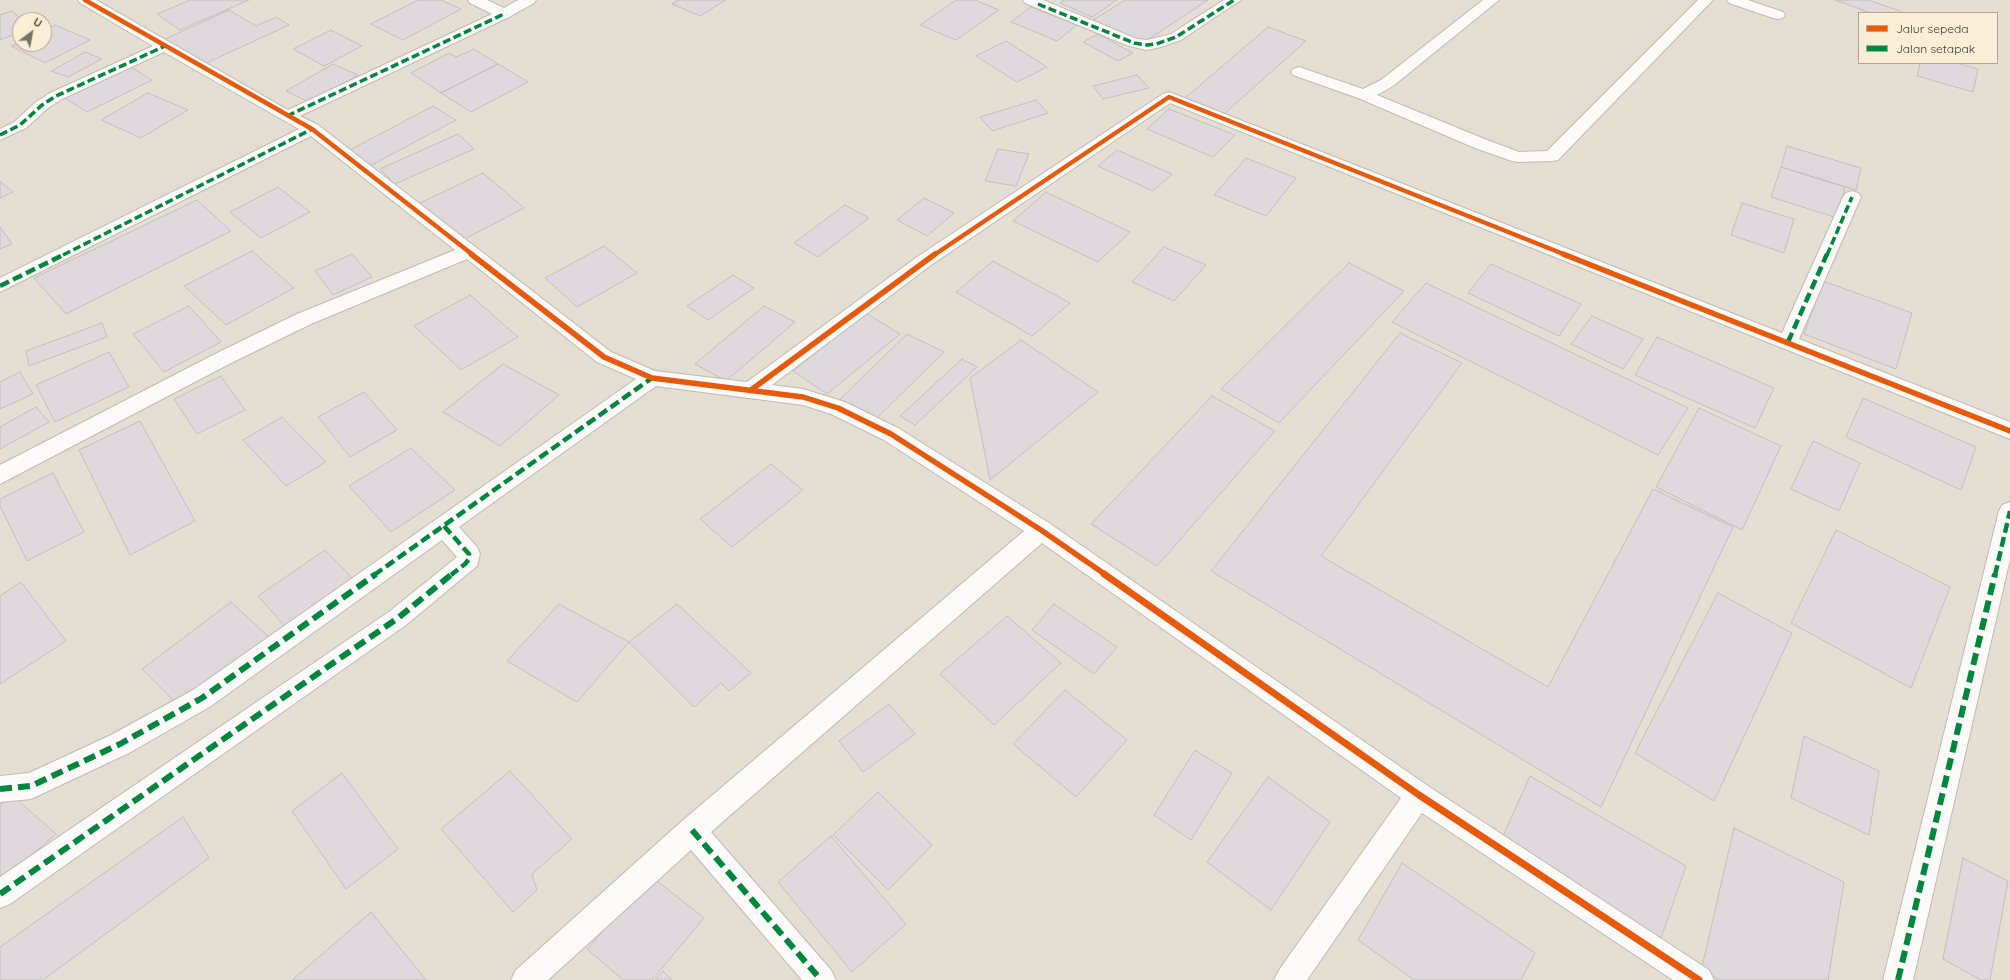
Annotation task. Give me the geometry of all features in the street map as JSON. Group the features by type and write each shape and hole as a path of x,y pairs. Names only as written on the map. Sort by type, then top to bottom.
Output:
{"street":[{"path":"85,0 312,129 604,357 652,378 803,397 838,408 891,434 1041,530 1419,795 1699,980"},
{"path":"475,0 504,14"},
{"path":"287,116 504,14 529,0"},
{"path":"1038,1 1134,43 1147,45 1156,44 1176,37 1234,0"},
{"path":"1364,95 1387,83 1492,0"},
{"path":"1299,72 1364,95 1481,144 1518,157 1552,156 1706,0"},
{"path":"1734,0 1778,15"},
{"path":"0,135 20,125 42,105 56,96 165,46"},
{"path":"752,390 924,261 1169,97 2010,431"},
{"path":"0,286 312,129"},
{"path":"1788,342 1852,197"},
{"path":"0,475 217,361 304,319 468,252"},
{"path":"0,789 31,786 120,744 202,698 652,378"},
{"path":"1898,980 2010,511"},
{"path":"0,894 398,618 465,564 469,559 469,554 444,526"},
{"path":"526,980 692,830 1041,530"},
{"path":"1290,980 1419,795"},
{"path":"692,830 822,980"}],"building":[{"path":"190,0 249,0 180,30 157,14"},
{"path":"418,0 441,0 461,9 403,40 371,24"},
{"path":"678,0 726,0 700,16 672,4"},
{"path":"956,0 975,0 999,10 956,40 920,25"},
{"path":"1064,0 1117,0 1092,17 1060,3"},
{"path":"1125,0 1208,0 1143,43 1093,20"},
{"path":"1835,0 1868,0 1900,11 1868,12"},
{"path":"1031,7 1077,25 1057,41 1011,22"},
{"path":"229,10 256,26 276,17 289,25 202,65 163,40"},
{"path":"12,11 13,12 12,35 0,40 0,15"},
{"path":"55,25 90,40 45,63 23,52 52,52 52,26"},
{"path":"1268,27 1306,41 1224,114 1185,98"},
{"path":"331,30 362,46 324,66 293,49"},
{"path":"1098,34 1133,53 1118,61 1083,42"},
{"path":"1006,41 1047,67 1017,82 976,56"},
{"path":"474,49 498,64 441,93 411,73 449,53 456,57"},
{"path":"85,52 102,59 68,77 51,71"},
{"path":"333,64 358,75 311,103 286,91"},
{"path":"498,64 528,82 471,112 441,93"},
{"path":"1920,64 1960,64 1978,69 1973,92 1917,76"},
{"path":"131,67 152,80 87,112 65,98"},
{"path":"1137,75 1149,88 1103,99 1093,86"},
{"path":"148,93 188,110 141,138 101,120"},
{"path":"1036,100 1048,113 992,131 980,117"},
{"path":"433,106 456,120 370,166 348,151"},
{"path":"1169,109 1235,135 1213,157 1147,129"},
{"path":"458,134 474,149 395,184 380,169"},
{"path":"1787,146 1861,168 1856,190 1781,167"},
{"path":"998,149 1029,154 1016,186 985,181"},
{"path":"1117,150 1172,174 1153,191 1098,166"},
{"path":"1246,158 1296,178 1266,216 1214,195"},
{"path":"1781,167 1845,187 1837,218 1771,197"},
{"path":"483,173 524,208 461,241 420,203"},
{"path":"0,181 13,192 0,198"},
{"path":"278,187 310,212 261,238 230,212"},
{"path":"1046,192 1130,232 1098,262 1013,221"},
{"path":"924,198 954,213 927,236 897,220"},
{"path":"197,200 231,231 66,314 34,278"},
{"path":"1742,203 1794,219 1784,253 1731,235"},
{"path":"845,205 869,218 818,257 794,243"},
{"path":"0,227 12,244 0,249"},
{"path":"604,246 637,273 577,307 545,278"},
{"path":"1164,247 1206,265 1174,301 1132,282"},
{"path":"252,251 294,288 226,325 184,286"},
{"path":"352,254 372,277 333,295 315,271"},
{"path":"993,261 1070,303 1032,336 956,292"},
{"path":"1349,263 1404,291 1279,423 1221,389"},
{"path":"1491,264 1581,304 1559,336 1468,293"},
{"path":"733,275 754,288 708,320 687,306"},
{"path":"1823,281 1912,313 1896,369 1804,334"},
{"path":"1426,283 1688,408 1658,455 1392,322"},
{"path":"470,295 518,337 461,370 414,326"},
{"path":"189,306 221,342 164,372 133,334"},
{"path":"764,306 795,322 726,381 695,364"},
{"path":"866,313 900,334 827,394 793,371"},
{"path":"1592,316 1643,339 1623,369 1571,344"},
{"path":"102,323 107,337 29,366 26,351"},
{"path":"1400,333 1462,363 1321,556 1548,687 1653,489 1733,527 1601,807 1211,571"},
{"path":"907,334 944,352 876,419 840,399"},
{"path":"1657,337 1774,388 1755,428 1635,375"},
{"path":"1021,340 1098,392 990,480 970,378"},
{"path":"109,352 129,387 55,422 36,385"},
{"path":"962,359 977,367 915,425 900,416"},
{"path":"503,364 559,395 500,446 443,412"},
{"path":"20,372 33,394 0,409 0,382"},
{"path":"221,376 245,410 197,434 174,399"},
{"path":"364,392 397,430 350,457 318,417"},
{"path":"1212,396 1275,431 1157,566 1091,524"},
{"path":"1863,398 1976,447 1961,490 1846,437"},
{"path":"36,407 49,422 0,449 0,427"},
{"path":"1699,408 1781,446 1742,530 1656,487"},
{"path":"282,417 326,462 286,486 243,440"},
{"path":"140,421 195,521 130,555 79,450"},
{"path":"1813,441 1860,463 1839,511 1791,489"},
{"path":"411,448 455,490 391,532 349,486"},
{"path":"771,464 803,490 732,547 700,519"},
{"path":"53,473 84,532 27,561 0,506 0,499"},
{"path":"1836,530 1950,587 1911,688 1791,623"},
{"path":"325,550 357,583 289,631 258,596"},
{"path":"21,582 66,641 0,684 0,596"},
{"path":"1718,593 1792,633 1714,801 1635,753"},
{"path":"231,602 269,637 180,707 142,669"},
{"path":"559,604 629,642 577,702 507,661"},
{"path":"677,604 751,673 729,691 721,683 694,707 629,642"},
{"path":"1054,604 1117,647 1094,674 1032,630"},
{"path":"1007,616 1061,663 994,725 940,674"},
{"path":"1065,690 1127,740 1076,797 1013,744"},
{"path":"889,704 915,734 863,772 839,741"},
{"path":"1804,736 1879,771 1869,835 1791,798"},
{"path":"1195,750 1232,773 1191,840 1154,815"},
{"path":"510,771 572,839 532,874 537,890 513,912 441,829"},
{"path":"342,773 398,849 346,889 292,811"},
{"path":"1530,776 1686,866 1660,941 1499,845"},
{"path":"1268,777 1330,822 1271,910 1207,862"},
{"path":"878,792 932,845 888,890 833,835"},
{"path":"12,795 56,834 4,879 0,876 0,805"},
{"path":"183,817 209,858 43,980 0,980 0,947"},
{"path":"1734,828 1844,882 1828,980 1719,980 1701,971"},
{"path":"831,836 906,924 852,972 778,882"},
{"path":"1963,858 2008,881 1990,980 1981,980 1943,959"},
{"path":"1402,863 1535,953 1521,980 1414,980 1358,940"},
{"path":"651,876 704,918 652,980 623,980 587,949"},
{"path":"371,912 426,980 292,980"},
{"path":"663,971 672,980 655,980"}],"marked path":[{"path":"1038,4 1134,43 1147,45 1156,44 1176,37 1234,0"},
{"path":"287,116 504,14"},
{"path":"0,135 20,125 42,105 56,96 165,46"},
{"path":"0,286 312,129"},
{"path":"1788,342 1852,197"},
{"path":"0,789 31,786 120,744 202,698 652,378"},
{"path":"1898,980 2010,511"},
{"path":"0,894 398,618 465,564 469,559 469,554 444,526"},
{"path":"692,830 821,980"}],"cycle path":[{"path":"85,0 312,129 604,357 652,378 803,397 838,408 891,434 1041,530 1419,795 1699,980"},
{"path":"751,390 924,261 1169,97 2010,431"}]}
